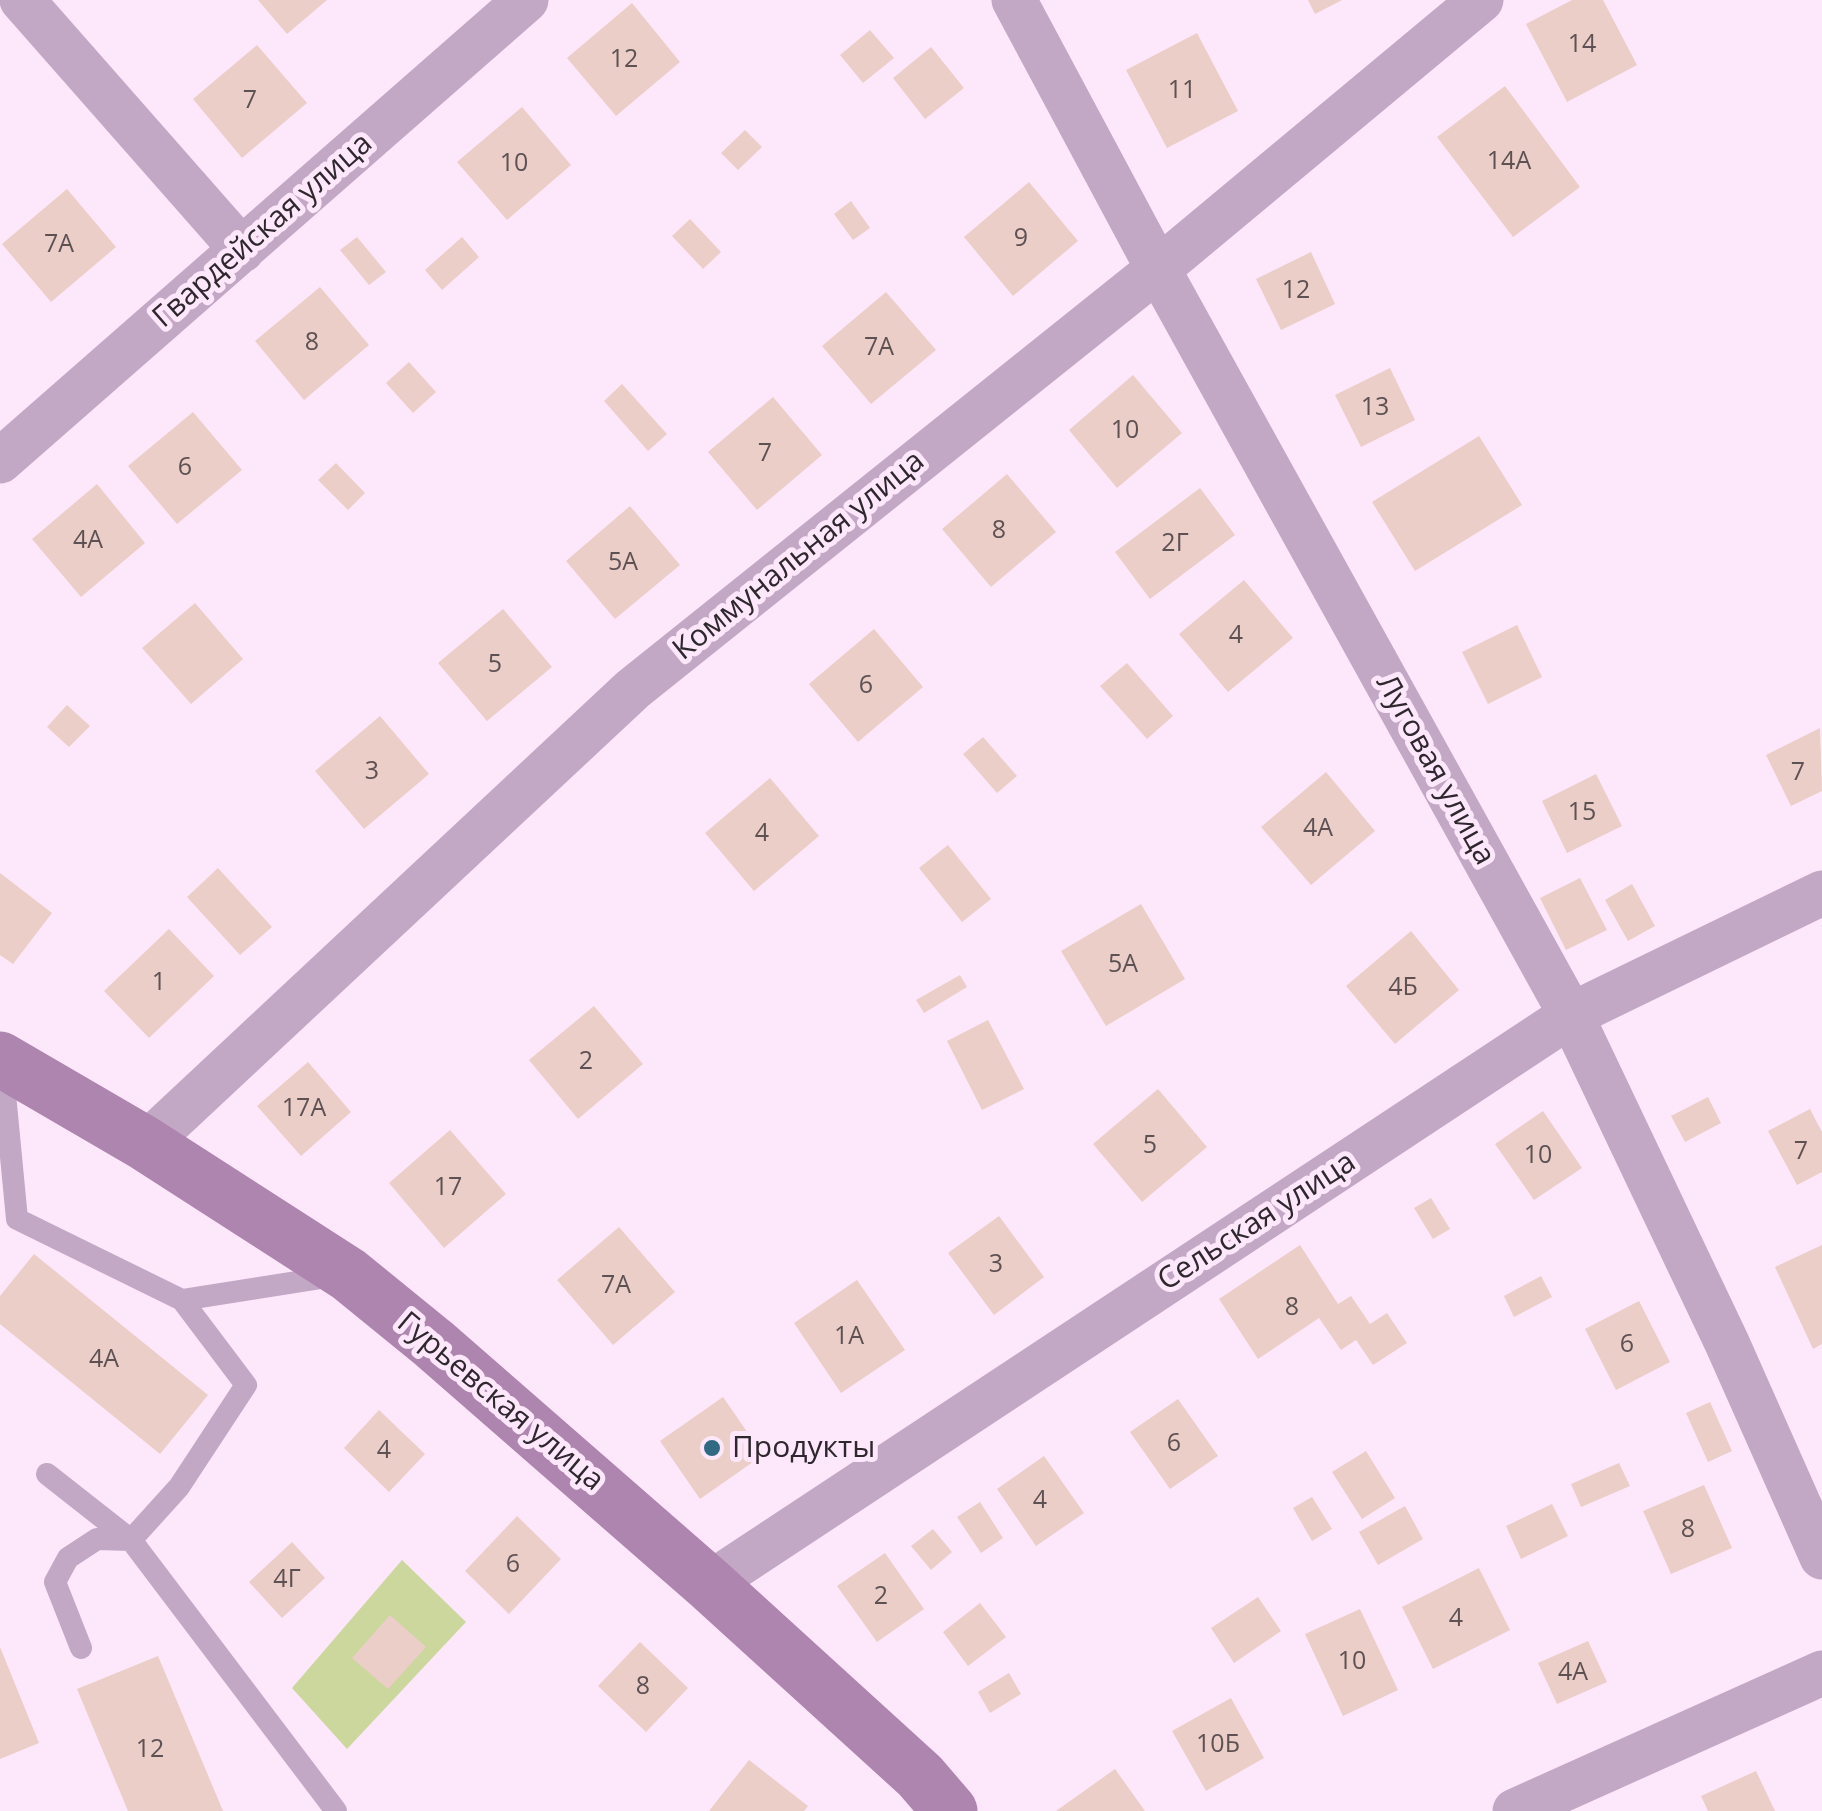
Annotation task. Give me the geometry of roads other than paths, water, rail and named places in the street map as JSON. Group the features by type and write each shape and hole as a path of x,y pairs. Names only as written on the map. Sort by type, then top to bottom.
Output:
{"street":[{"path":"22,0 242,250"},
{"name":"Гвардейская улица","path":"0,461 526,0"},
{"name":"Луговая улица","path":"1014,0 1158,269 1571,1014 1727,1343 1822,1557"},
{"name":"Коммунальная улица","path":"146,1144 633,689 1158,269 1480,0"},
{"name":"Сельская улица","path":"710,1584 1571,1014 1822,893"},
{"name":"Гурьевская улица","path":"1,1059 146,1144 348,1274 710,1584 920,1776 950,1811"},
{"path":"1515,1811 1822,1673"}],"lane":[{"path":"1,1059 16,1219 182,1300 246,1384 179,1488 131,1540 97,1539 68,1558 55,1582 81,1648"},
{"path":"182,1300 348,1274"},
{"path":"47,1474 131,1540 336,1811"}],"place":[{"name":"Продукты","path":"712,1448"}]}
